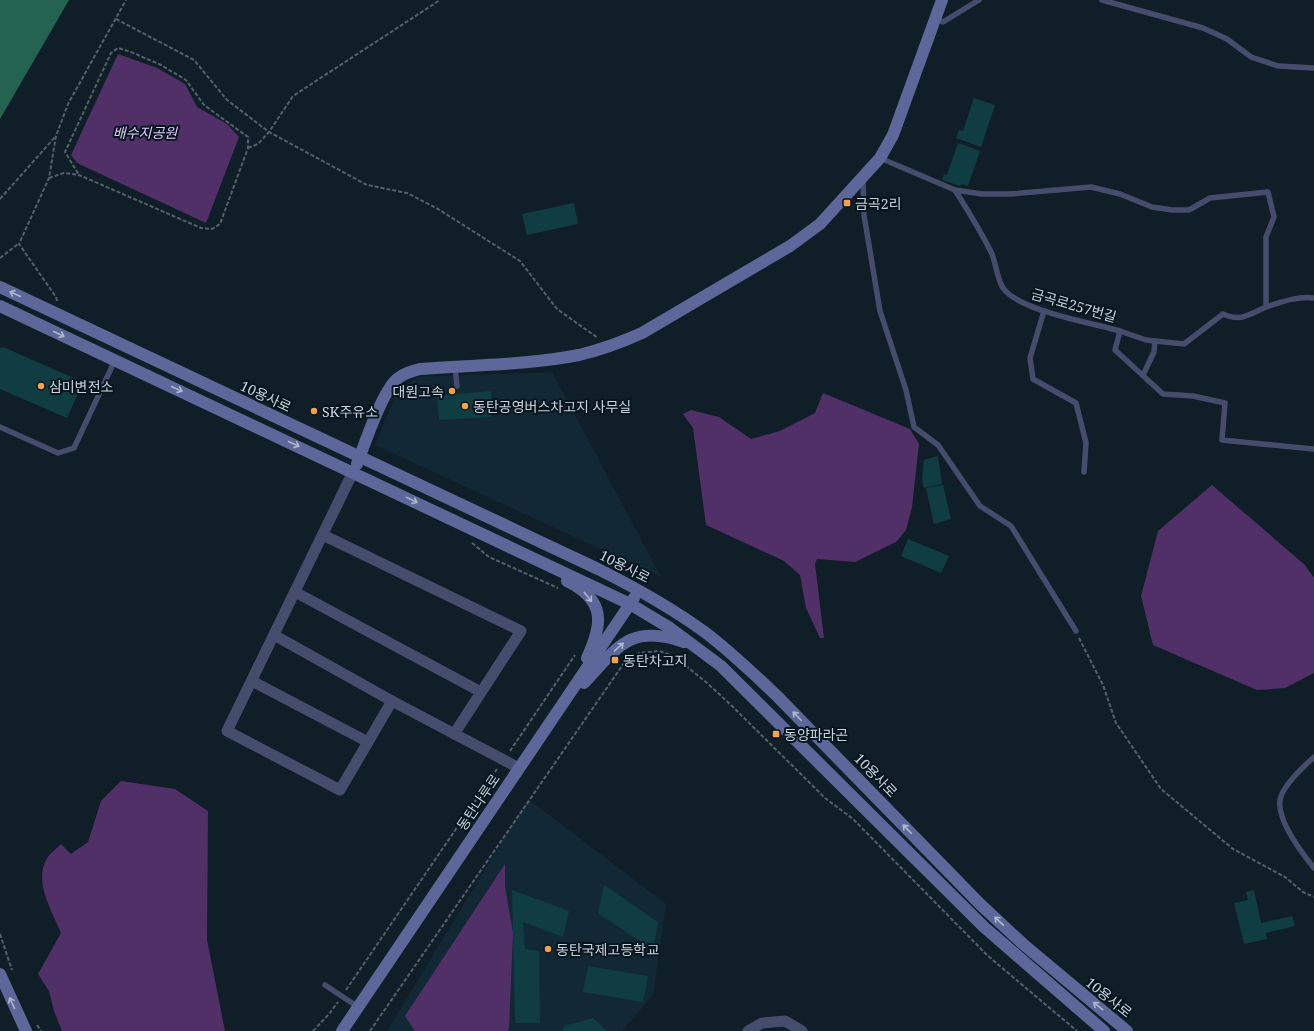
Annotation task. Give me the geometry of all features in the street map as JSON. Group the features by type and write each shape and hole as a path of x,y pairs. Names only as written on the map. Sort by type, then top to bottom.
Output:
{"street":[{"path":"392,701 340,790 227,731 353,472 386,395 397,379 412,370 556,359 609,346 642,333 790,246 820,224 863,179 880,158 893,135 942,0"},
{"name":"10용사로","path":"0,287 360,456 640,590 706,633 746,666 777,696 980,904 1051,968 1127,1031"},
{"name":"10용사로","path":"0,306 630,604 664,624 699,648 721,666 984,928 1104,1031"},
{"path":"323,535 521,631 454,734"},
{"path":"484,535 510,554 570,583 586,594 594,605 598,615 599,626 596,638 572,689 562,705"},
{"name":"동탄나루로","path":"342,1031 640,590"},
{"path":"295,592 481,692"},
{"path":"274,635 392,701 519,768"},
{"path":"562,705 618,647 628,640 644,635 655,635 683,641 699,648"},
{"path":"252,681 368,742"},
{"path":"0,974 26,1031"},
{"path":"748,1031 762,1023 784,1021 802,1031"}],"lane":[{"path":"936,19 943,22 979,0"},
{"path":"1102,0 1203,28 1227,39 1251,57 1278,66 1314,68"},
{"path":"880,158 955,190 982,194 1011,194 1091,186 1120,194 1152,207 1172,210 1189,210 1210,198 1268,192 1274,217 1266,237 1266,307"},
{"path":"863,179 864,215 880,311 906,390 914,427 938,445 980,506 1011,526 1076,631"},
{"name":"금곡로257번길","path":"955,190 983,235 992,255 1003,288 1017,301 1044,311 1120,330 1115,350 1163,394 1193,396 1225,403 1222,440 1314,449"},
{"path":"1120,330 1155,341 1184,344 1222,314 1233,319 1239,318 1286,300 1304,297 1314,298"},
{"path":"1044,311 1030,358 1033,379 1076,403 1086,443 1084,472"},
{"path":"1143,375 1154,352 1155,341"},
{"path":"0,428 58,453 74,448 115,360"},
{"path":"455,366 457,386"},
{"path":"1314,757 1293,777 1280,799 1281,816 1302,853 1314,868"},
{"path":"325,985 358,1007"}],"path":[{"path":"0,258 19,244 49,178 56,136 68,104 126,0"},
{"path":"248,148 258,144 269,132 293,96 440,0"},
{"path":"116,19 194,60 227,100 269,132 367,185 407,193 438,209 520,260 557,309 609,346"},
{"path":"49,178 64,173 79,175 201,228 212,229 220,224 248,148 248,137 204,105 186,80 161,65 118,48 111,53 65,152 79,175"},
{"path":"0,200 56,136"},
{"path":"19,244 56,297 61,316"},
{"path":"1076,631 1103,685 1116,723 1161,789 1233,849 1285,877 1303,892 1314,897"},
{"path":"370,1031 624,663 639,652 652,650 668,654 681,662 717,692 825,798 853,819 988,956 1077,1031"}],"shaded area":[{"path":"0,0 69,0 0,119"},
{"path":"552,372 661,577 375,445 398,390 418,377"},
{"name":"동탄국제고등학교","path":"528,799 666,904 653,995 622,1031 387,1031"}],"green space":[{"name":"배수지공원","path":"118,54 157,68 185,84 197,107 227,124 239,137 206,223 77,163 71,155"},
{"path":"823,393 910,429 919,444 912,507 906,530 896,542 855,562 817,559 815,564 824,638 820,638 806,608 800,575 784,561 706,525 693,428 683,414 691,410 719,417 751,439 780,431 815,413"},
{"path":"1212,485 1305,565 1314,578 1314,673 1285,688 1257,690 1153,645 1141,596 1158,531"},
{"path":"121,781 175,789 208,811 207,940 225,1031 62,1031 54,1011 49,991 38,974 61,933 49,906 43,887 43,869 46,860 61,844 71,854 88,842 101,801"},
{"path":"505,864 505,887 513,933 509,1028 507,1031 415,1031 405,1016"}],"building":[{"path":"974,98 995,105 981,147 956,138 959,130 963,131"},
{"path":"958,143 980,151 968,186 961,184 960,186 942,180 944,174 947,175"},
{"path":"574,203 578,224 527,235 522,214"},
{"name":"삼미변전소","path":"3,347 83,382 67,418 0,389 0,348"},
{"name":"동탄공영버스차고지 사무실","path":"491,391 492,417 439,420 437,396"},
{"path":"938,456 942,484 924,488 922,480 924,460"},
{"path":"943,485 951,519 934,524 926,488"},
{"path":"908,539 949,556 941,573 901,556"},
{"path":"604,885 658,922 653,950 598,913"},
{"path":"512,890 569,911 563,937 523,922 525,949 539,951 540,1023 515,1023"},
{"path":"1254,890 1261,923 1292,916 1295,926 1266,933 1267,939 1244,944 1234,903 1248,900 1246,892"},
{"path":"588,966 648,976 643,1002 583,992"},
{"path":"593,1018 607,1031 563,1031 564,1026"}],"place":[{"name":"금곡2리","path":"847,203"},
{"name":"삼미변전소","path":"41,386"},
{"name":"대원고속","path":"452,391"},
{"name":"동탄공영버스차고지 사무실","path":"465,406"},
{"name":"SK주유소","path":"314,411"},
{"name":"동탄차고지","path":"615,660"},
{"name":"동양파라곤","path":"776,734"},
{"name":"동탄국제고등학교","path":"548,949"}]}
